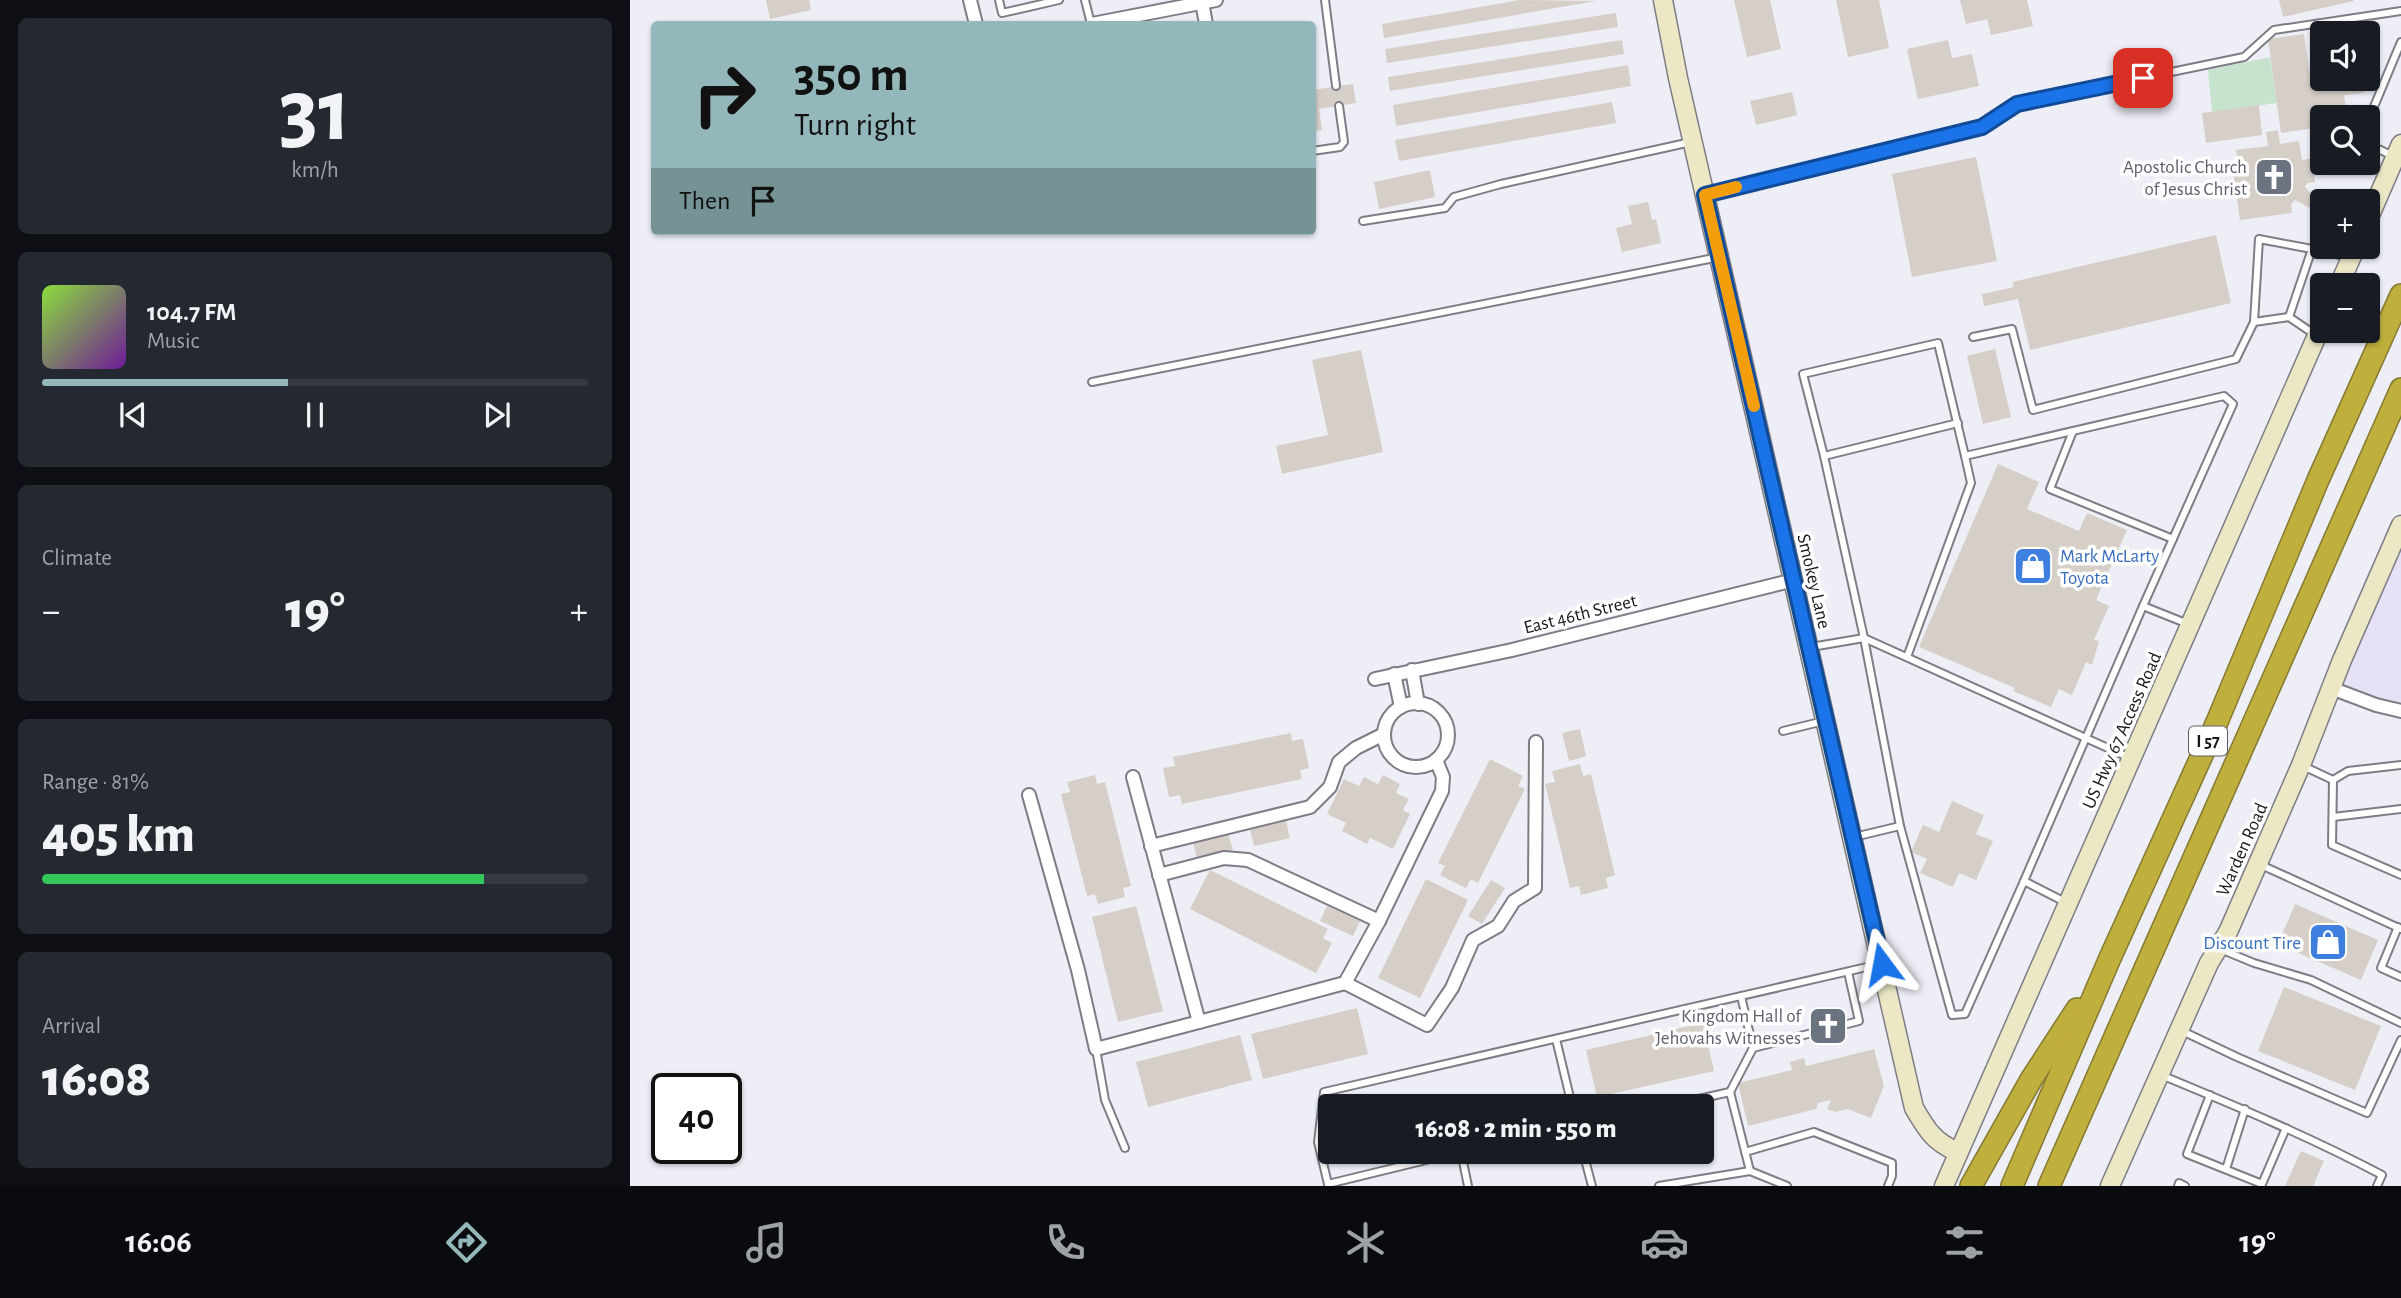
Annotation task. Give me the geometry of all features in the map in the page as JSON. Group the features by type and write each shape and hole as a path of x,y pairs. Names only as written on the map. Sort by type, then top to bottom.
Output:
{"highway":[{"name":"I 57","path":"2012,1186 2110,958 2217,722 2318,480 2401,295"},
{"name":"I 57","path":"2049,1186 2401,389"},
{"path":"1971,1186 2032,1078 2110,958"}],"main road":[{"name":"Smokey Lane","path":"1662,0 1914,1108 1932,1136 1941,1145 1957,1152"},
{"path":"2380,192 2398,151"},
{"name":"US Hwy 67 Access Road","path":"1944,1186 2314,343"},
{"name":"Warden Road","path":"2110,1186 2179,1030 2228,932 2399,535"}],"street":[{"path":"970,0 975,21"},
{"path":"1106,21 1216,0"},
{"path":"1197,2 1205,21"},
{"name":"East 46th Street","path":"1375,679 1525,646 1794,580"},
{"path":"1412,670 1418,704"},
{"path":"1394,674 1401,707"},
{"path":"2331,688 2376,705 2401,711"},
{"path":"1418,704 1429,706 1444,720 1448,731 1443,751 1436,760 1418,767 1398,761 1386,746 1384,734 1388,720 1401,707 1418,704"},
{"path":"1152,846 1310,807 1329,786 1339,762 1356,748 1384,734"},
{"path":"1029,795 1078,970 1096,1049 1345,983 1427,1026 1452,988 1473,940 1499,926 1514,901 1535,888 1536,742"},
{"path":"1345,983 1379,921 1442,791 1443,777 1436,760"},
{"path":"1133,777 1199,1022"},
{"path":"1159,875 1224,858 1248,860 1379,921"}],"lane":[{"path":"999,0 1002,13 1059,0"},
{"path":"1085,0 1091,21"},
{"path":"1325,0 1336,86"},
{"path":"1705,195 1982,127 2017,104 2244,57 2274,30 2401,11"},
{"path":"2375,105 2401,42"},
{"path":"1316,150 1340,147 1344,142 1339,106"},
{"path":"1363,221 1445,208 1454,197 1501,184 1693,142"},
{"path":"2380,147 2398,151"},
{"path":"1973,337 2012,329 2033,410 2236,359 2254,321 2259,239 2310,249"},
{"path":"2289,317 2310,255"},
{"path":"1092,382 1720,257"},
{"path":"2254,321 2289,317 2310,326"},
{"path":"1907,657 1971,483 1938,343 1803,373 1864,638 1900,826 1952,1015 1965,1014 2233,404 2224,396 1965,456"},
{"path":"1824,456 1958,423"},
{"path":"2073,431 2050,489 2173,539"},
{"path":"2143,606 2190,625"},
{"path":"1809,647 1864,638 2132,759"},
{"path":"1783,731 1826,721"},
{"path":"2301,765 2333,780"},
{"path":"2333,780 2348,771 2401,765"},
{"path":"2333,780 2332,845 2401,875"},
{"path":"2333,817 2401,808"},
{"path":"1852,837 1900,826"},
{"path":"2258,863 2400,928 2381,968 2401,977"},
{"path":"2024,881 2068,903"},
{"path":"2218,948 2254,963 2311,980 2401,1023"},
{"path":"1413,1164 1331,1185 1318,1142 1324,1092 1882,964"},
{"path":"1753,1048 1859,1021 1848,972"},
{"path":"1741,996 1753,1048 1730,1092 1751,1171"},
{"path":"2179,1030 2367,1113 2401,1040"},
{"path":"1556,1039 1569,1094"},
{"path":"1096,1049 1105,1100 1125,1148"},
{"path":"2159,1075 2245,1109 2382,1175 2377,1186"},
{"path":"1714,1096 1730,1092"},
{"path":"2210,1095 2188,1154 2262,1184 2286,1128"},
{"path":"2226,1170 2245,1109"},
{"path":"1745,1152 1814,1132 1892,1163 1892,1176 1888,1186"},
{"path":"1463,1164 1468,1186"},
{"path":"1586,1164 1592,1186"},
{"path":"1659,1186 1751,1171 1787,1186"},
{"path":"1706,1186 1708,1178"},
{"path":"2178,1186 2179,1183 2185,1186"}],"shaded area":[{"path":"2401,528 2401,709 2331,688"}],"green space":[{"path":"2270,57 2277,103 2212,112 2208,70"}],"building":[{"path":"766,0 809,0 811,10 770,19"},
{"path":"1520,0 1596,1 1384,38 1382,24"},
{"path":"1734,0 1770,0 1781,49 1747,57"},
{"path":"1836,0 1879,0 1889,48 1848,57"},
{"path":"1960,0 2027,0 2033,26 1991,35 1987,19 1966,24"},
{"path":"2279,0 2353,0 2354,1 2283,17"},
{"path":"1616,13 1618,27 1387,63 1385,49"},
{"path":"2304,34 2310,91 2364,93 2344,95 2345,105 2310,105 2310,129 2281,133 2268,39"},
{"path":"1622,40 1624,54 1390,91 1388,77"},
{"path":"1948,40 1952,58 1972,54 1979,86 1918,99 1907,49"},
{"path":"1628,65 1631,86 1396,126 1393,105"},
{"path":"1353,84 1356,103 1319,109 1322,130 1316,131 1316,89"},
{"path":"1792,92 1797,115 1756,125 1750,101"},
{"path":"1612,102 1616,123 1399,161 1395,140"},
{"path":"2259,105 2262,135 2206,143 2202,113"},
{"name":"Apostolic Church of Jesus Christ","path":"2278,130 2280,144 2299,141 2302,160 2310,158 2310,175 2314,175 2315,182 2307,183 2305,187 2310,192 2310,208 2295,200 2291,204 2292,213 2240,220 2233,173 2239,172 2236,150 2268,146 2266,132"},
{"path":"1976,157 1997,261 1912,277 1892,174"},
{"path":"1430,170 1435,197 1379,209 1374,182"},
{"path":"1648,202 1652,220 1656,219 1661,243 1622,252 1616,228 1632,224 1628,206"},
{"path":"2216,235 2231,303 2030,350 2018,299 1984,306 1982,294 2014,287 2012,282"},
{"path":"1995,349 2011,417 1983,424 1967,356"},
{"path":"1361,350 1383,452 1282,474 1276,446 1328,435 1312,360"},
{"name":"Mark McLarty Toyota","path":"1998,464 2039,482 2027,509 2079,531 2087,513 2127,530 2096,600 2109,606 2094,640 2099,641 2092,665 2086,662 2072,695 2059,689 2051,707 2013,691 2015,688 1919,647"},
{"path":"1580,729 1586,756 1569,761 1562,733"},
{"path":"1291,733 1292,741 1303,739 1309,768 1300,770 1302,779 1182,804 1180,795 1169,797 1163,768 1175,766 1173,757"},
{"path":"1490,759 1523,776 1518,786 1525,789 1478,883 1471,879 1466,888 1440,875 1445,866 1438,863"},
{"path":"1580,764 1583,776 1591,774 1615,875 1606,878 1608,888 1581,895 1579,886 1570,888 1545,784 1555,782 1552,771"},
{"path":"1095,775 1097,784 1105,782 1131,886 1123,888 1125,897 1098,904 1095,894 1087,896 1061,794 1070,792 1067,782"},
{"path":"1383,775 1400,784 1396,793 1409,799 1403,810 1410,814 1393,849 1370,838 1367,844 1342,831 1346,823 1327,814 1344,779 1359,786 1364,777 1378,784"},
{"path":"1952,801 1984,815 1976,834 1993,841 1976,880 1959,873 1953,887 1920,873 1927,859 1911,852 1923,825 1939,832"},
{"path":"1286,821 1290,838 1254,846 1250,830"},
{"path":"1228,833 1233,850 1197,859 1193,842"},
{"path":"1210,870 1328,929 1323,938 1332,943 1316,973 1190,909"},
{"path":"1426,879 1468,900 1420,998 1378,978"},
{"path":"1491,880 1505,888 1482,924 1468,916"},
{"name":"Discount Tire","path":"2295,904 2378,940 2361,980 2278,944"},
{"path":"1136,906 1163,1011 1118,1022 1092,917"},
{"path":"1327,906 1360,921 1353,936 1320,921"},
{"path":"2284,987 2381,1026 2355,1090 2258,1051"},
{"path":"1357,1008 1368,1054 1263,1079 1251,1034"},
{"path":"1703,1023 1714,1071 1610,1094 1596,1094 1586,1050"},
{"path":"1240,1035 1252,1080 1148,1107 1136,1062"},
{"path":"1874,1049 1884,1086 1871,1118 1848,1109 1835,1112 1827,1109 1831,1100 1818,1103 1816,1109 1748,1126 1738,1083 1792,1070 1790,1062 1804,1058 1806,1066"},
{"path":"2301,1151 2324,1161 2313,1186 2285,1186"}],"slow traffic":[{"path":"1736,187 1705,195 1754,406"}],"place":[{"name":"Apostolic Church of Jesus Christ","path":"2274,177"},
{"name":"Mark McLarty Toyota","path":"2033,566"},
{"name":"Discount Tire","path":"2328,942"},
{"name":"Kingdom Hall of Jehovahs Witnesses","path":"1828,1026"}],"route":[{"path":"1882,964 1705,195 1982,127 2017,104 2143,78"}]}
